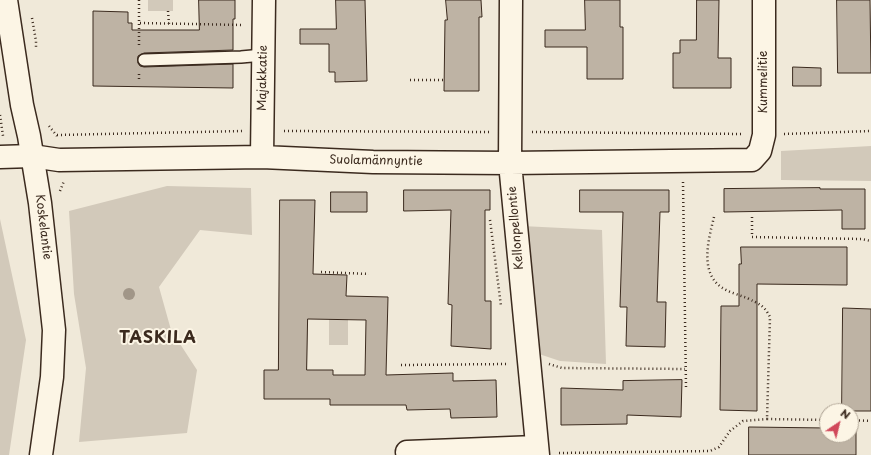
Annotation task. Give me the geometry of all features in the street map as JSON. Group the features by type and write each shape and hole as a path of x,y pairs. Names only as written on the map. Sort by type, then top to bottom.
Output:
{"street":[{"name":"Koskelantie","path":"6,0 22,105 29,136 40,203 54,330 52,378 41,455"},
{"name":"Kellonpellontie","path":"511,0 510,163 518,360 537,451"},
{"name":"Kummelitie","path":"752,160 760,152 764,135 764,0"},
{"name":"Majakkatie","path":"262,157 264,11"},
{"name":"Suolamännyntie","path":"0,157 32,156 59,160 262,157 374,162 510,163 752,160"},
{"path":"407,452 537,451"}],"lane":[{"path":"140,60 241,58 263,55"}],"path":[{"path":"138,81 140,60 140,0"},
{"path":"168,11 168,24"},
{"path":"140,23 243,25 264,11"},
{"path":"410,80 444,80"},
{"path":"57,136 263,131 764,135 871,131"},
{"path":"683,162 686,387"},
{"path":"714,217 707,246 708,265 713,278 721,287 759,303 765,308 770,317 767,419"},
{"path":"752,217 752,237 860,239 871,241"},
{"path":"490,220 501,311"},
{"path":"321,272 369,274"},
{"path":"401,365 518,360 562,368 685,369"},
{"path":"537,451 566,453 710,451 719,447 730,431 743,421 767,419 819,420"},
{"path":"859,420 871,421"}],"shaded area":[{"path":"148,0 173,0 173,11 148,11"},
{"path":"871,146 871,181 781,180 781,151"},
{"path":"167,186 251,188 252,235 200,230 159,287 171,330 197,370 187,433 79,442 86,368 74,294 69,211"},
{"path":"0,219 26,340 9,455 0,455"},
{"path":"522,226 602,230 606,364 560,361 536,353"},
{"path":"348,313 348,345 329,345 329,319"}],"building":[{"path":"199,0 235,0 235,19 233,19 233,50 144,53 138,56 138,63 140,66 144,67 233,64 233,88 93,86 93,11 128,12 128,23 132,23 132,30 199,30"},
{"path":"336,0 365,0 367,81 335,82 335,72 329,72 329,44 300,44 300,29 336,29"},
{"path":"446,0 481,0 482,17 479,17 479,91 444,91 445,20 447,20"},
{"path":"585,0 620,0 620,27 623,27 623,79 587,79 587,47 545,47 545,30 585,30"},
{"path":"697,0 719,0 718,58 731,58 731,88 673,88 673,53 680,53 680,40 696,40"},
{"path":"837,0 870,0 871,73 838,73"},
{"path":"793,67 821,68 821,86 793,86"},
{"path":"724,189 865,189 865,229 842,229 842,210 724,212"},
{"path":"404,190 490,190 490,210 485,210 485,301 491,301 491,349 451,346 452,305 448,304 451,210 404,211"},
{"path":"580,190 669,190 669,212 660,212 657,302 666,302 665,347 626,346 627,307 620,307 623,212 580,212"},
{"path":"331,192 367,192 367,212 331,212"},
{"path":"280,200 315,200 313,274 347,275 346,296 388,297 386,375 453,373 453,381 496,380 497,417 451,418 450,409 407,410 406,405 330,405 330,399 264,399 264,370 278,370","holes":["308,319 366,320 365,375 333,375 333,370 307,370"]},
{"path":"741,247 847,247 847,285 757,284 757,411 720,410 721,306 739,306 739,264 741,264"},
{"path":"843,308 871,309 871,411 859,411 859,403 842,403"},
{"path":"682,380 681,417 627,415 627,424 561,425 561,388 623,390 623,381"},
{"path":"749,427 819,428 819,443 856,443 856,455 749,455"}],"district":[{"name":"TASKILA","path":"158,339"}]}
